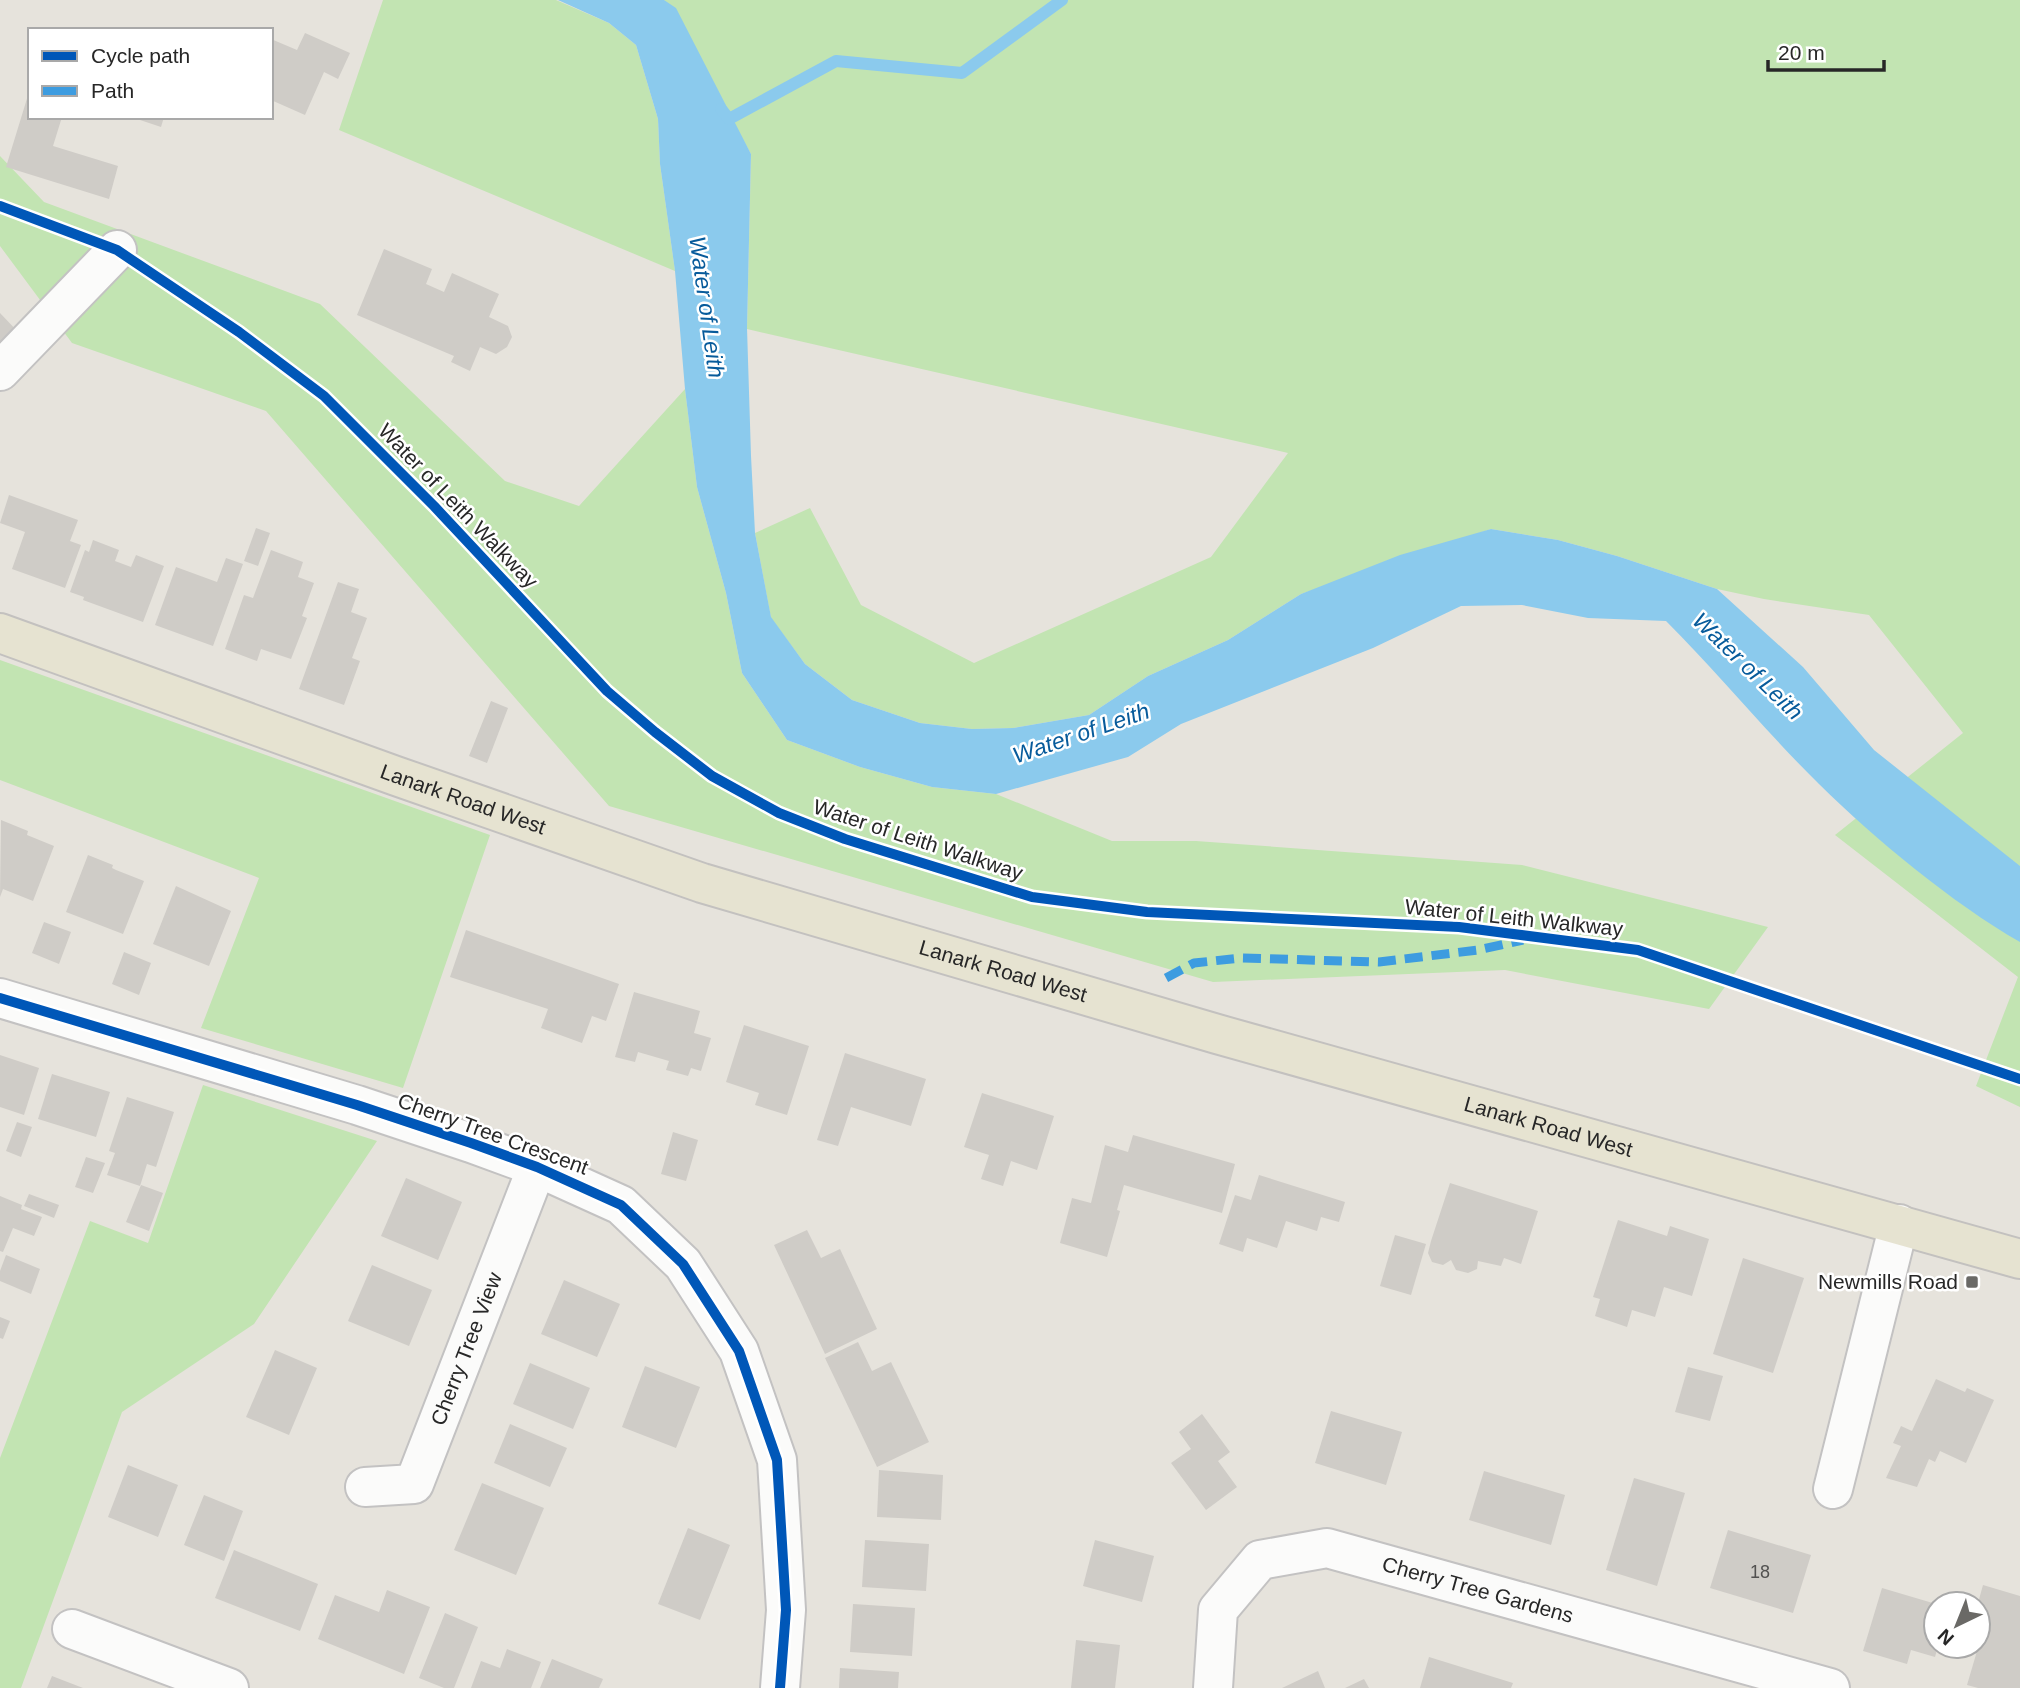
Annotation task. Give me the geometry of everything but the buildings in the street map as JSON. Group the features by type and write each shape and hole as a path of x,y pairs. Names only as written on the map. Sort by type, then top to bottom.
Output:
{"main road":[{"name":"Lanark Road West","path":"0,633 408,781 702,883 1217,1034 2020,1259"}],"street":[{"path":"0,371 117,250"},
{"name":"Cherry Tree Crescent","path":"0,998 357,1105 537,1167 621,1205 683,1264 739,1351 777,1460 786,1610 780,1688"},
{"name":"Cherry Tree View","path":"365,1486 414,1484 537,1167"},
{"path":"1833,1489 1899,1224"},
{"name":"Cherry Tree Gardens","path":"1213,1688 1218,1611 1260,1560 1327,1548 1830,1688"},
{"path":"72,1629 229,1688"}],"green space":[{"path":"383,0 556,0 609,23 636,45 658,119 660,164 675,271 339,130"},
{"path":"664,0 2020,0 2020,1107 1976,1086 2018,977 1835,835 1963,733 1869,615 1717,589 1558,540 1491,529 1301,594 1228,640 1148,676 1089,715 1013,728 972,729 920,723 852,700 805,664 771,618 755,533 810,508 861,605 974,663 1211,557 1288,453 747,329 751,154"},
{"path":"0,156 44,202 320,304 505,481 579,506 685,389 697,487 726,593 742,673 787,740 860,767 932,787 996,794 1112,841 1196,841 1522,865 1768,927 1709,1009 1505,970 1213,982 609,806 266,411 72,343 0,246"},
{"path":"0,660 490,835 403,1088 201,1028 259,878 0,780"},
{"path":"203,1085 377,1141 254,1324 122,1412 21,1688 0,1688 0,1458 90,1221 148,1243"}],"water":[{"name":"Water of Leith","path":"558,0 664,0 676,8 751,154 747,328 755,533 771,617 805,664 852,700 920,723 972,729 1013,728 1089,715 1148,676 1228,640 1301,594 1400,555 1491,529 1558,540 1717,589 1803,667 1874,750 2020,866 2020,942 1941,889 1864,826 1799,764 1666,621 1588,618 1522,605 1461,606 1373,648 1181,724 1128,757 996,794 932,787 860,767 787,740 742,673 726,593 697,487 675,271 660,164 658,119 636,45 609,23"}],"waterway":[{"path":"721,109 729,119 836,61 962,73 1062,0"}],"marked path":[{"path":"1166,978 1194,963 1241,958 1379,962 1478,950 1523,940"}],"cycle path":[{"name":"Water of Leith Walkway","path":"0,206 117,250 239,332 324,396 434,506 607,691 712,776 779,813 845,839 1032,897 1147,912 1459,927 1638,950 2020,1079"},
{"path":"0,998 357,1105 537,1167 621,1205 683,1264 739,1351 777,1460 786,1610 780,1688"}],"place":[{"name":"Newmills Road","path":"1972,1282"}]}
